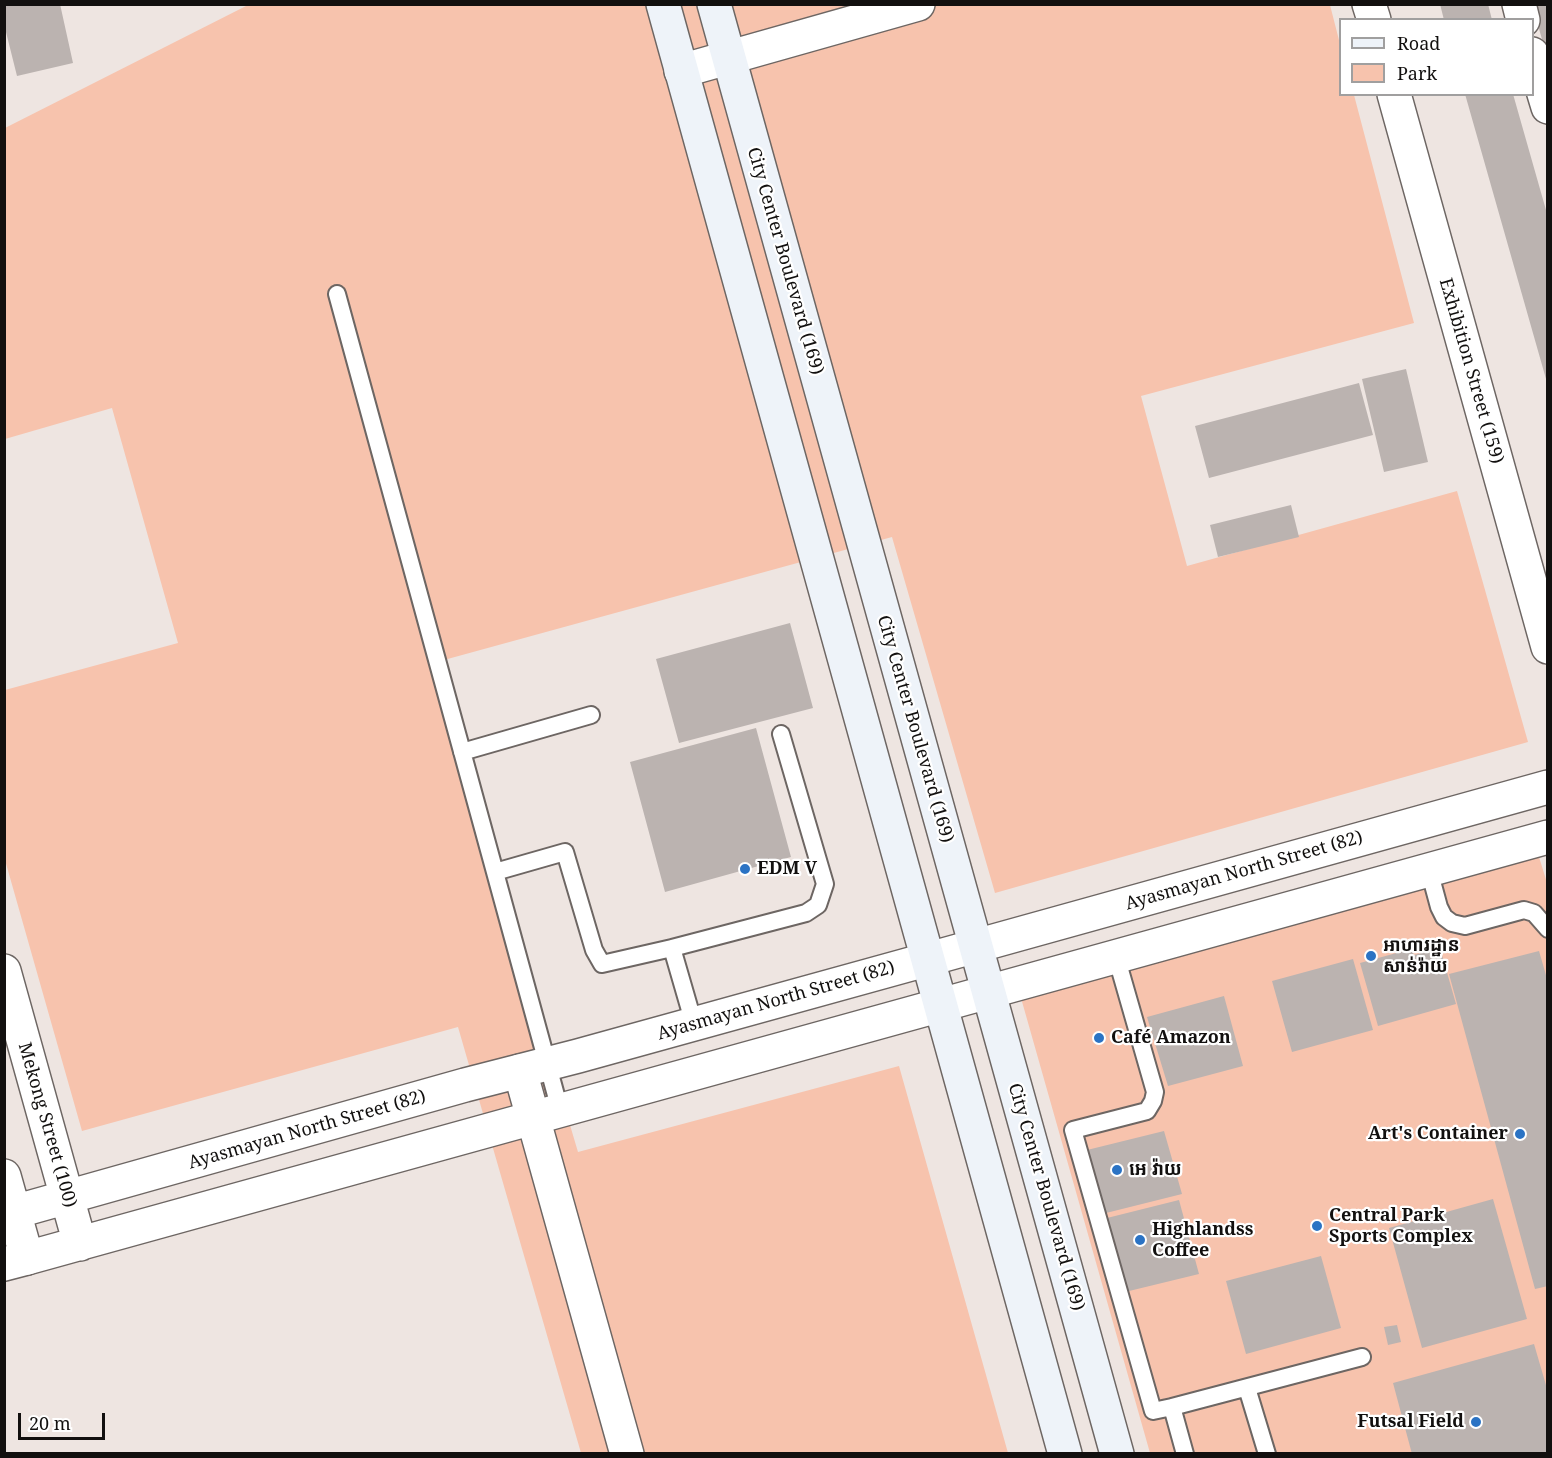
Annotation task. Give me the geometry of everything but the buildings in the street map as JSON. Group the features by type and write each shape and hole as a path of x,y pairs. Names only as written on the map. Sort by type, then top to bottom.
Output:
{"main road":[{"path":"663,4 1065,1454"},
{"name":"City Center Boulevard (169)","path":"714,4 1117,1454"}],"street":[{"path":"681,71 918,4"},
{"path":"1534,58 1548,107"},
{"name":"Exhibition Street (159)","path":"1395,96 1548,647"},
{"name":"Ayasmayan North Street (82)","path":"9,1213 1548,787"},
{"path":"4,1176 16,1261 1548,837"},
{"name":"Mekong Street (100)","path":"4,971 80,1244"},
{"path":"534,1068 627,1454"}],"lane":[{"path":"337,294 495,872 534,1068"},
{"path":"462,752 591,715"},
{"path":"495,872 565,852 594,950 602,964 807,912 818,905 825,884 781,734"},
{"path":"1429,870 1439,907 1444,917 1452,923 1465,926 1524,910 1534,913 1548,929"},
{"path":"672,948 694,1024"},
{"path":"1116,956 1155,1092 1153,1101 1147,1111 1073,1130 1153,1411 1362,1358"},
{"path":"1247,1388 1267,1454"},
{"path":"1172,1407 1185,1454"}],"green space":[{"path":"248,5 1330,5 1339,40 1339,96 1354,96 1414,323 1141,396 1187,566 1457,491 1528,742 995,893 892,537 433,663 578,1152 899,1066 1008,1453 581,1453 458,1027 82,1131 5,860 5,690 178,643 112,408 5,439 5,128"},
{"name":"Central Park Sports Complex","path":"1539,857 1548,886 1547,1453 1150,1453 1021,998"}],"place":[{"name":"EDM V","path":"745,869"},
{"name":"អាហារដ្ឋាន សាន់រ៉ាយ","path":"1371,956"},
{"name":"Café Amazon","path":"1099,1038"},
{"name":"Art's Container","path":"1520,1134"},
{"name":"អេ វ៉ាយ","path":"1117,1170"},
{"name":"Central Park Sports Complex","path":"1317,1226"},
{"name":"Highlandss Coffee","path":"1140,1240"},
{"name":"Futsal Field","path":"1476,1422"}]}
